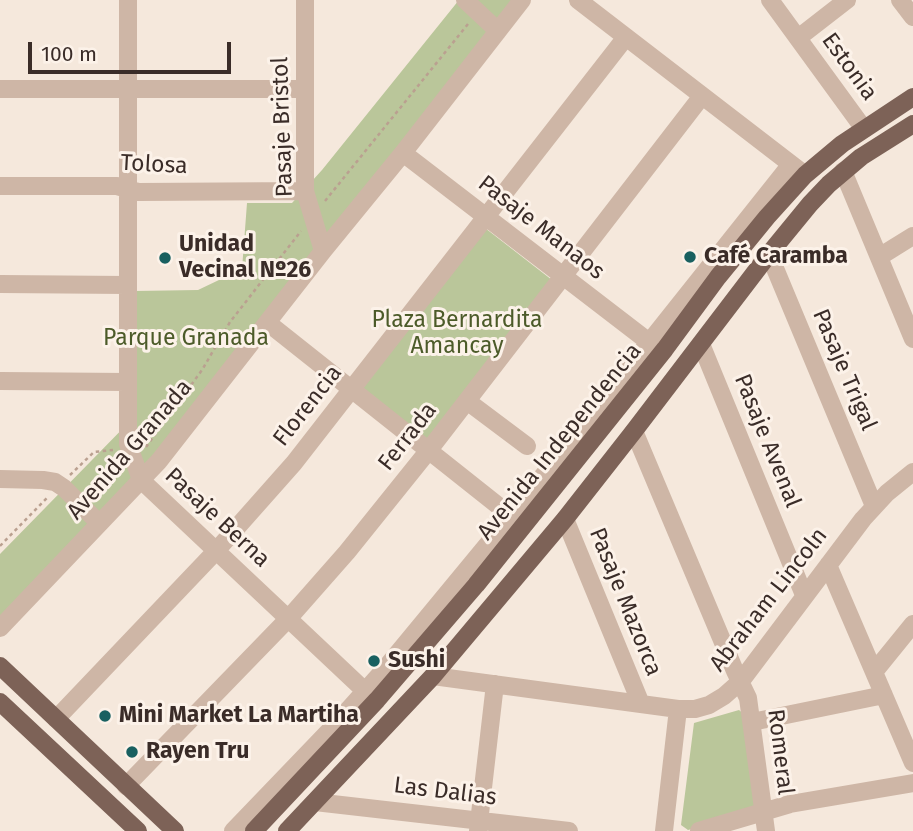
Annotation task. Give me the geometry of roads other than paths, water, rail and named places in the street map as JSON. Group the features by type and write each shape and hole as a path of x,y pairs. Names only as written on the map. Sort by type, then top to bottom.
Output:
{"main road":[{"name":"Avenida Independencia","path":"254,831 402,671 518,521 665,349 751,235 780,202 798,170 913,97"},
{"path":"287,831 433,676 565,519 810,204 861,157 913,124"},
{"path":"0,666 174,831"},
{"path":"0,702 138,831"},
{"path":"93,789 96,775 110,770"}],"street":[{"name":"Pasaje Berna","path":"128,0 128,444 141,480 365,691"},
{"name":"Pasaje Bristol","path":"305,0 305,191 323,251"},
{"path":"465,0 498,31"},
{"name":"Avenida Granada","path":"0,628 159,461 522,0"},
{"path":"578,0 798,170"},
{"name":"Estonia","path":"770,0 864,129"},
{"path":"798,38 847,0"},
{"path":"900,0 913,17"},
{"name":"Florencia","path":"56,719 279,481 626,37"},
{"path":"0,89 305,89"},
{"name":"Ferrada","path":"126,786 288,619 346,552 467,401 539,318 563,276 702,96"},
{"name":"Pasaje Manaos","path":"403,153 649,342"},
{"name":"Avenida Independencia","path":"233,831 365,691 518,521 649,342 798,170"},
{"path":"843,171 913,339"},
{"name":"Tolosa","path":"0,186 117,187 138,192 305,191"},
{"path":"879,257 913,236"},
{"name":"Pasaje Trigal","path":"769,254 874,506"},
{"path":"0,284 127,285"},
{"path":"268,323 518,521"},
{"name":"Pasaje Avenal","path":"701,344 804,595"},
{"path":"0,381 127,382"},
{"path":"467,401 527,446"},
{"name":"Romeral","path":"634,431 748,698 765,831"},
{"name":"Abraham Lincoln","path":"433,676 678,709 695,709 709,705 741,681 874,506 913,472"},
{"path":"0,479 55,482 99,523"},
{"name":"Pasaje Mazorca","path":"565,519 640,704"},
{"path":"828,565 913,763"},
{"path":"874,672 913,624"},
{"path":"479,826 495,684"},
{"path":"752,722 884,695"},
{"path":"664,831 678,709"},
{"path":"699,831 790,804 913,783"},
{"name":"Las Dalias","path":"315,802 479,826 569,831"}],"place":[{"name":"Café Caramba","path":"690,257"},
{"name":"Unidad Vecinal Nº26","path":"165,258"},
{"name":"Sushi","path":"374,661"},
{"name":"Mini Market La Martiha","path":"105,716"},
{"name":"Rayen Tru","path":"132,752"}],"park label":[{"name":"Plaza Bernardita Amancay","path":"457,334"},
{"name":"Parque Granada","path":"186,339"}]}
